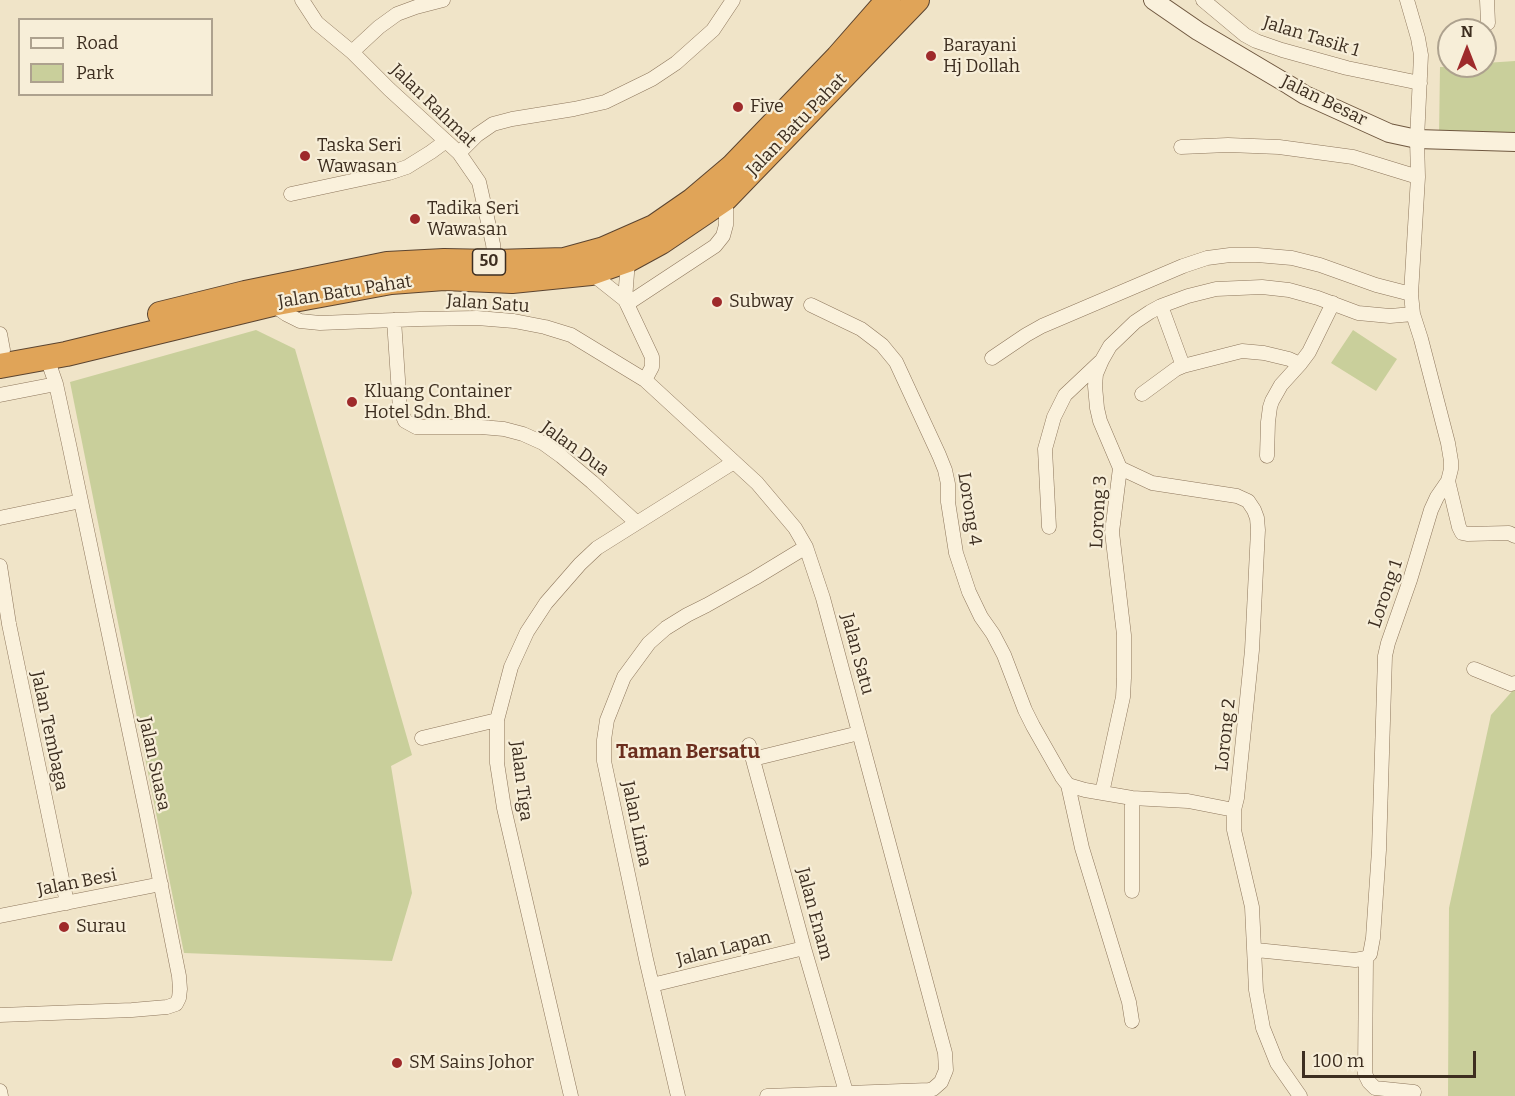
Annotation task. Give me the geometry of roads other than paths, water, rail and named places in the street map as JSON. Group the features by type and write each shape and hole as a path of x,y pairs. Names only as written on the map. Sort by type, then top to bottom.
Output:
{"highway":[{"name":"Jalan Batu Pahat","path":"1,350 63,339 245,293 387,264 564,260 604,249 654,226 693,200 732,167 838,57 888,0"},
{"name":"Jalan Batu Pahat","path":"1,350 47,358 272,304 391,282 444,278 512,281 591,273 628,260 661,242 726,198 917,0"}],"main road":[{"name":"Jalan Besar","path":"1153,0 1198,31 1305,94 1389,133 1417,140 1515,142"}],"street":[{"name":"Jalan Rahmat","path":"302,0 317,23 352,52 459,153 479,182 495,262"},
{"path":"352,52 397,14 443,0"},
{"path":"459,153 477,135 493,124 605,102 629,92 676,63 713,30 734,0"},
{"name":"Jalan Tasik 1","path":"1203,0 1245,35 1256,41 1337,65 1420,83"},
{"name":"Lorong 1","path":"1407,0 1421,55 1417,140 1418,177 1411,294 1413,315 1422,339 1451,461 1448,481 1431,510 1385,656 1379,850 1373,938 1370,954 1366,958 1365,1074 1375,1088 1414,1092"},
{"path":"1487,0 1488,18"},
{"path":"291,194 407,167 446,141"},
{"path":"1181,147 1228,145 1279,147 1353,158 1418,177"},
{"path":"626,302 715,246 723,236 726,225 726,198"},
{"path":"992,358 1026,334 1042,326 1207,258 1230,255 1292,258 1411,294"},
{"path":"626,302 628,260"},
{"path":"591,273 626,302 652,357 652,367 645,380"},
{"name":"Lorong 3","path":"1102,793 1123,698 1125,678 1124,635 1112,532 1120,468 1097,408 1095,386 1096,374 1110,346 1135,322 1161,306 1216,289 1251,287 1288,290 1358,313 1375,316 1413,315"},
{"path":"1267,456 1270,407 1281,385 1308,352 1333,303"},
{"name":"Jalan Satu","path":"272,304 300,321 320,323 477,318 514,321 571,335 645,380 757,483 795,528 806,547 823,598 945,1053 946,1070 941,1082 933,1089 768,1096"},
{"name":"Lorong 4","path":"811,305 861,329 882,345 896,362 945,470 956,553 969,592 1004,655 1033,726 1068,785 1082,848 1126,992 1132,1021"},
{"path":"1161,306 1183,366"},
{"name":"Jalan Dua","path":"394,320 400,409 405,421 416,427 481,427 504,429 523,434 543,443 561,456 637,523"},
{"path":"1142,394 1176,369 1242,351 1283,357 1300,364"},
{"name":"Jalan Suasa","path":"0,1015 132,1010 176,1004 179,998 179,976 69,444 56,384 47,358"},
{"path":"1049,527 1045,449 1054,417 1065,395 1102,360"},
{"path":"0,395 56,384"},
{"name":"Jalan Tiga","path":"571,1096 504,808 497,763 496,720 511,667 527,632 546,603 580,564 597,548 734,462"},
{"name":"Lorong 2","path":"1120,468 1152,483 1238,496 1248,501 1254,510 1258,530 1252,650 1238,798 1234,810 1234,830 1252,907 1257,990 1263,1028 1277,1063 1299,1096"},
{"path":"1448,481 1462,533 1509,533 1515,536"},
{"path":"0,518 81,501"},
{"name":"Jalan Lima","path":"678,1096 603,761 607,720 624,677 649,643 666,628 806,547"},
{"name":"Jalan Tembaga","path":"0,566 4,625 67,903"},
{"path":"1474,669 1511,684 1515,683"},
{"path":"422,738 496,720"},
{"path":"753,759 859,733"},
{"name":"Jalan Enam","path":"750,745 804,948 846,1092"},
{"path":"1068,785 1132,798 1188,801 1234,810"},
{"path":"1132,798 1132,891"},
{"name":"Jalan Besi","path":"0,916 160,884"},
{"name":"Jalan Lapan","path":"652,985 804,948"},
{"path":"1256,950 1355,960 1366,958"},
{"path":"0,1091 1,1096"}],"place":[{"name":"Barayani Hj Dollah","path":"931,56"},
{"name":"Five","path":"738,107"},
{"name":"Taska Seri Wawasan","path":"305,156"},
{"name":"Tadika Seri Wawasan","path":"415,219"},
{"name":"Subway","path":"717,302"},
{"name":"Kluang Container Hotel Sdn. Bhd.","path":"352,402"},
{"name":"Surau","path":"64,927"},
{"name":"SM Sains Johor","path":"397,1063"}],"district":[{"name":"Taman Bersatu","path":"688,752"}]}
